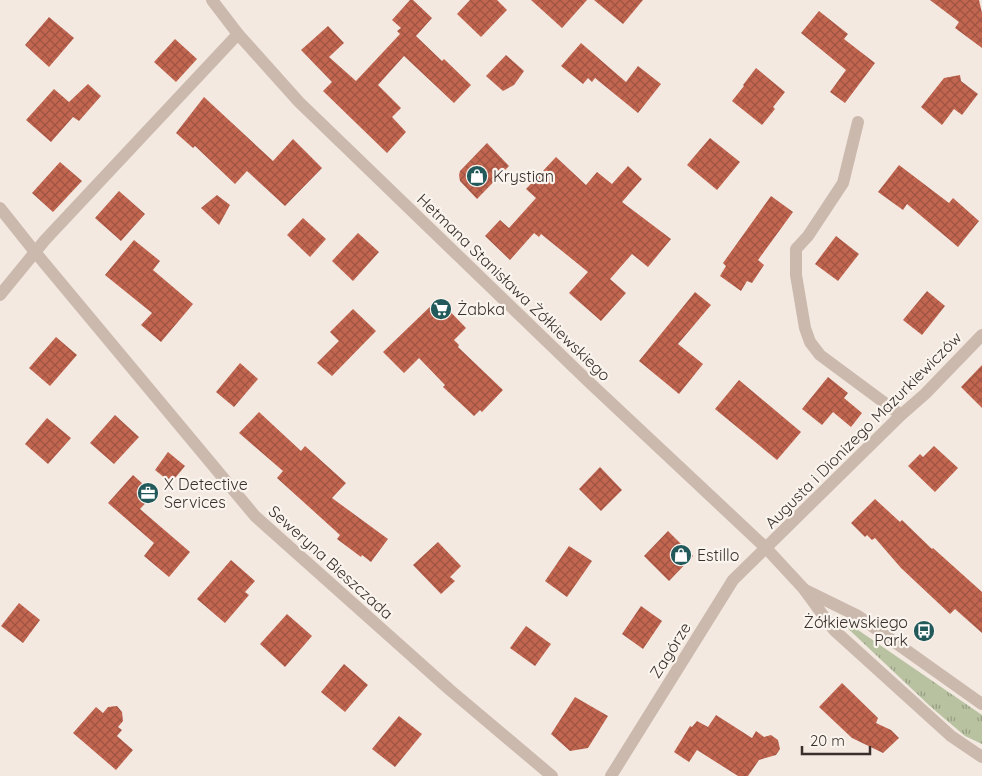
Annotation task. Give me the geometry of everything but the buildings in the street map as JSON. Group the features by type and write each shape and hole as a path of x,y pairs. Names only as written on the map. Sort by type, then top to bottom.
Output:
{"street":[{"name":"Hetmana Stanisława Żółkiewskiego","path":"212,0 238,34 299,102 590,383 766,548 803,588 834,630 952,736 982,757"},
{"path":"0,295 35,252 238,34"},
{"path":"858,122 843,183 808,236 796,248 796,275 805,328 810,342 820,355 901,415"},
{"name":"Seweryna Bieszczada","path":"0,208 255,516 456,695 552,776"},
{"name":"Augusta i Dionizego Mazurkiewiczów","path":"766,548 901,415 925,394 982,335"},
{"name":"Zagórze","path":"610,776 733,580 766,548"},
{"name":"Hetmana Stanisława Żółkiewskiego","path":"803,588 858,616 982,704"}],"green space":[{"path":"842,619 982,715 982,744 965,736 931,707 840,621"}],"place":[{"name":"Krystian","path":"477,176"},
{"name":"Żabka","path":"441,309"},
{"name":"X Detective Services","path":"148,493"},
{"name":"Estillo","path":"681,555"},
{"name":"Żółkiewskiego Park","path":"924,631"}]}
